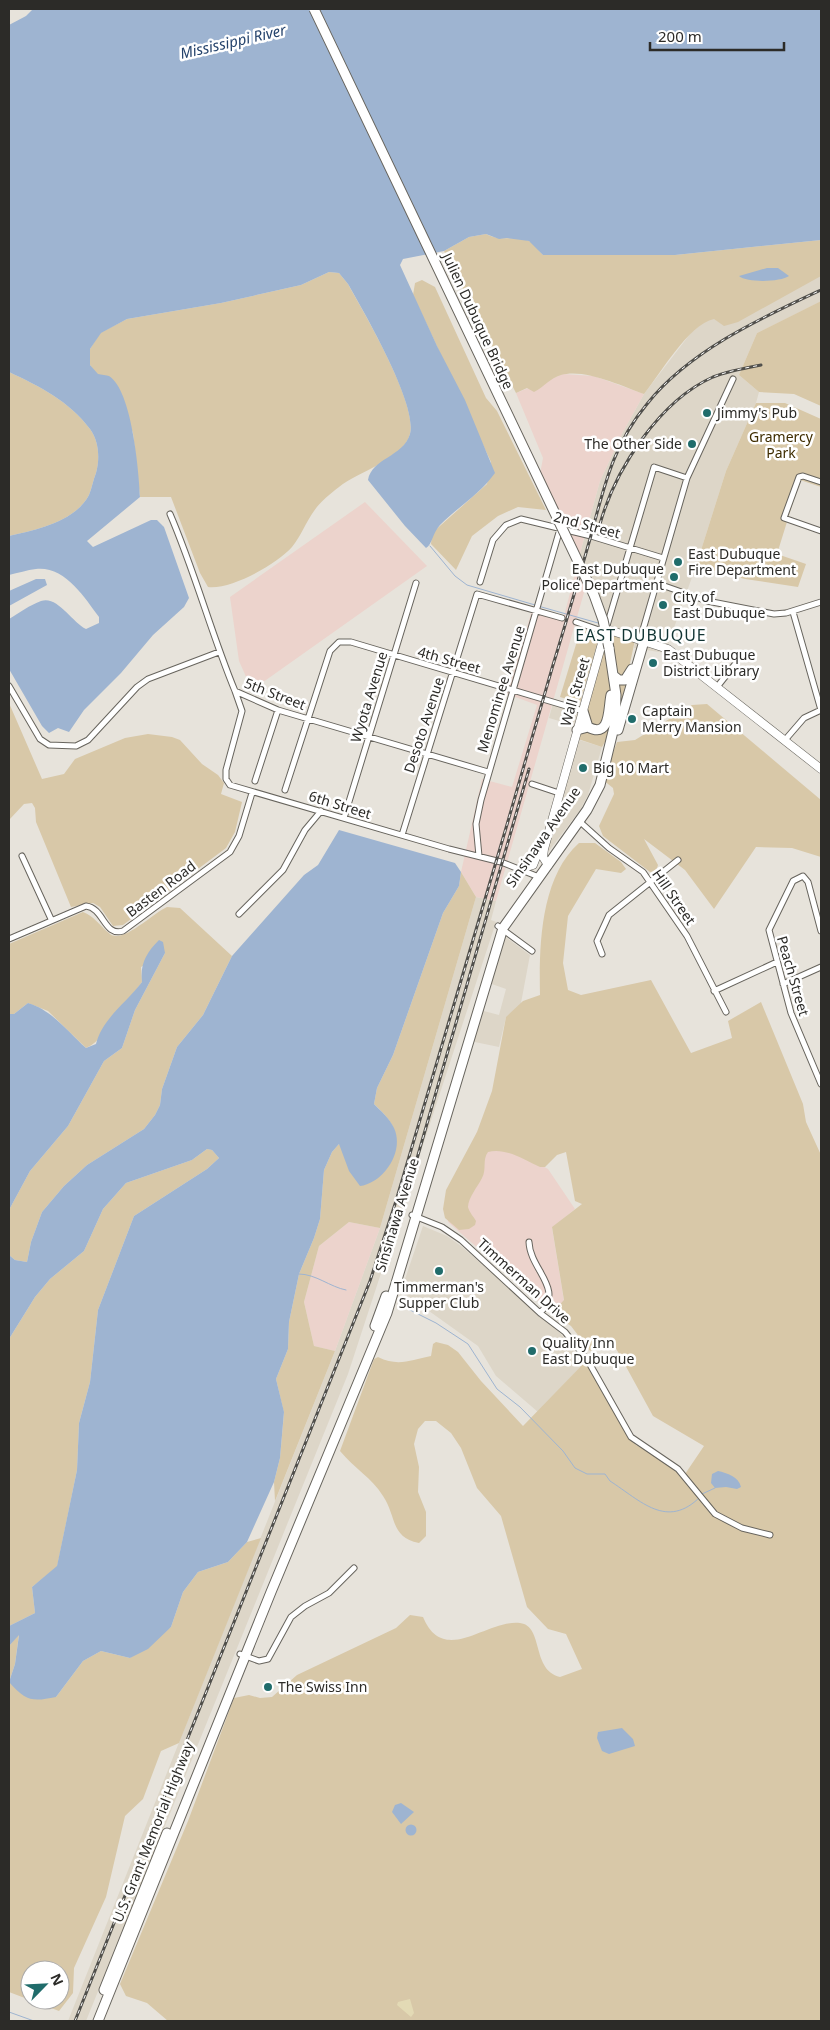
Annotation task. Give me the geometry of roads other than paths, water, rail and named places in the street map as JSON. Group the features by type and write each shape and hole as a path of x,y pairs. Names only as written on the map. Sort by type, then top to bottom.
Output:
{"highway":[{"name":"Julien Dubuque Bridge","path":"314,9 594,595 603,620 611,665"},
{"path":"614,676 619,680 629,676 642,640"},
{"path":"606,765 642,640"},
{"name":"Sinsinawa Avenue","path":"243,1655 381,1328 501,927 594,798 606,765 615,723 614,676 611,665"},
{"name":"Sinsinawa Avenue","path":"578,820 592,791 606,748 610,727 611,665"},
{"path":"577,730 588,727 596,730 606,726 611,694"},
{"path":"583,710 588,727"},
{"name":"U.S. Grant Memorial Highway","path":"92,2021 243,1655"},
{"name":"U.S. Grant Memorial Highway","path":"98,2021 243,1655"}],"main road":[{"path":"606,629 668,649 821,769"},
{"name":"Wall Street","path":"547,864 543,852 606,629"},
{"path":"520,869 531,867 535,863 543,837 549,831"}],"street":[{"path":"642,640 656,583 687,478 733,379"},
{"name":"Wall Street","path":"606,629 654,467 687,478"},
{"path":"821,482 807,477 801,476 797,478 784,518 821,531"},
{"name":"5th Street","path":"170,514 196,581 219,652 235,691 278,710 488,772"},
{"name":"2nd Street","path":"480,582 490,548 506,525 516,520 526,520 663,558"},
{"name":"Menominee Avenue","path":"479,856 477,820 488,772 560,529"},
{"name":"Wyota Avenue","path":"344,818 416,582"},
{"path":"656,583 730,606 774,614 793,612 821,602"},
{"name":"Desoto Avenue","path":"402,835 477,594 537,609"},
{"path":"537,609 562,618"},
{"path":"785,740 804,718 821,710 793,612"},
{"path":"576,622 602,631 606,629"},
{"name":"4th Street","path":"308,719 330,650 337,643 351,642 583,710"},
{"path":"9,686 40,739 55,746 76,746 88,740 137,686 148,679 219,652"},
{"path":"717,686 736,663"},
{"name":"6th Street","path":"235,691 242,711 225,777 230,785 252,793 479,856 537,876"},
{"path":"255,781 278,710"},
{"path":"285,790 308,719"},
{"path":"532,784 559,793"},
{"name":"Basten Road","path":"51,920 89,906 98,911 112,931 120,932 126,929 230,852 240,836 252,793"},
{"path":"239,914 283,870 305,830 320,811"},
{"name":"Hill Street","path":"578,820 609,848 641,870 687,936 726,1012"},
{"path":"9,939 51,920 22,856"},
{"path":"602,954 597,940 606,918 678,860"},
{"name":"Peach Street","path":"821,931 807,879 803,876 797,877 793,881 769,927 792,1016 821,1084"},
{"path":"501,927 532,951"},
{"path":"714,991 777,962"},
{"path":"783,984 821,967"},
{"name":"Timmerman Drive","path":"415,1216 442,1227 461,1240 540,1313 565,1332 580,1349 631,1437 678,1469 715,1514 742,1528 770,1535"},
{"path":"529,1242 530,1253 550,1292 548,1304 540,1313"},
{"path":"243,1655 259,1661 268,1659 290,1618 305,1606 329,1593 354,1568"}],"water":[{"name":"Mississippi River","path":"26,9 821,9 821,240 675,255 543,255 529,241 507,238 499,239 486,234 469,237 444,251 403,259 400,265 437,346 465,400 495,473 483,487 440,525 426,548 405,526 368,480 375,467 395,453 406,442 410,434 410,420 406,402 388,359 366,315 348,284 339,273 329,272 301,285 221,303 127,319 101,333 90,349 90,365 98,374 109,376 117,384 123,397 133,432 140,497 87,541 93,547 151,520 157,520 164,527 189,598 184,607 153,635 121,673 84,710 69,732 58,728 49,733 42,726 9,669 9,619 41,601 47,600 59,605 86,629 99,623 99,617 73,584 56,572 36,569 9,575 9,536 54,523 74,512 83,504 89,495 96,473 98,456 93,434 73,410 53,395 9,372 9,19"},
{"path":"767,268 778,268 789,276 779,280 764,281 749,280 739,276"},
{"path":"36,579 45,579 47,585 9,606 9,591"},
{"path":"339,830 455,863 461,872 459,886 443,913 393,1055 377,1088 374,1104 390,1121 397,1137 397,1147 394,1156 384,1173 369,1184 360,1186 349,1171 339,1144 332,1152 324,1170 320,1219 299,1274 289,1322 288,1349 276,1379 284,1412 280,1458 274,1482 247,1542 228,1562 198,1572 183,1592 171,1627 148,1649 130,1658 101,1651 83,1661 56,1697 30,1698 20,1693 9,1682 15,1664 19,1635 9,1646 9,1626 35,1613 32,1587 57,1566 77,1470 79,1423 90,1382 98,1310 134,1216 207,1169 219,1158 212,1150 207,1149 192,1160 126,1183 103,1209 84,1251 50,1279 35,1297 9,1339 9,1255 15,1260 27,1262 31,1242 42,1212 64,1186 87,1165 144,1129 155,1115 160,1105 162,1089 177,1047 203,1015 232,956 304,875 318,865"},
{"path":"159,940 163,942 165,953 135,1010 122,1048 104,1061 68,1126 30,1171 9,1210 9,1014 14,1014 28,1003 37,1006 59,1022 86,1048 96,1044 109,1019 142,982 142,970 145,959"},
{"path":"718,1471 735,1478 741,1487 737,1489 715,1488 711,1483 712,1474"},
{"path":"622,1728 633,1739 635,1746 609,1754 602,1751 597,1738 598,1732"},
{"path":"401,1803 414,1812 401,1824 392,1812 395,1805"},
{"path":"411,1824 417,1830 411,1836 405,1830"}],"waterway":[{"path":"430,546 455,576 467,585 535,605"},
{"path":"538,606 598,623"},
{"path":"299,1274 311,1276 346,1290"},
{"path":"400,1305 436,1323 468,1344 497,1389 520,1407 563,1451 575,1468 587,1474 605,1474 610,1481 643,1504 665,1512 688,1507 700,1497"},
{"path":"702,1494 715,1488"},
{"path":"9,2012 34,2021"}],"railway":[{"path":"75,2021 370,1281 456,1000 605,485 617,452 625,436 647,404 683,368 751,324 821,290"},
{"path":"600,524 616,482 628,460 657,420 675,402 693,388 713,377 761,365"},
{"path":"416,1162 529,769"}],"place":[{"name":"Jimmy's Pub","path":"707,413"},
{"name":"The Other Side","path":"692,444"},
{"name":"East Dubuque Fire Department","path":"678,562"},
{"name":"East Dubuque Police Department","path":"674,577"},
{"name":"City of East Dubuque","path":"663,605"},
{"name":"East Dubuque District Library","path":"653,663"},
{"name":"Captain Merry Mansion","path":"632,719"},
{"name":"Big 10 Mart","path":"583,768"},
{"name":"Timmerman's Supper Club","path":"439,1271"},
{"name":"Quality Inn East Dubuque","path":"532,1351"},
{"name":"The Swiss Inn","path":"268,1687"}],"district":[{"name":"EAST DUBUQUE","path":"641,635"}],"park label":[{"name":"Gramercy Park","path":"781,446"}]}
